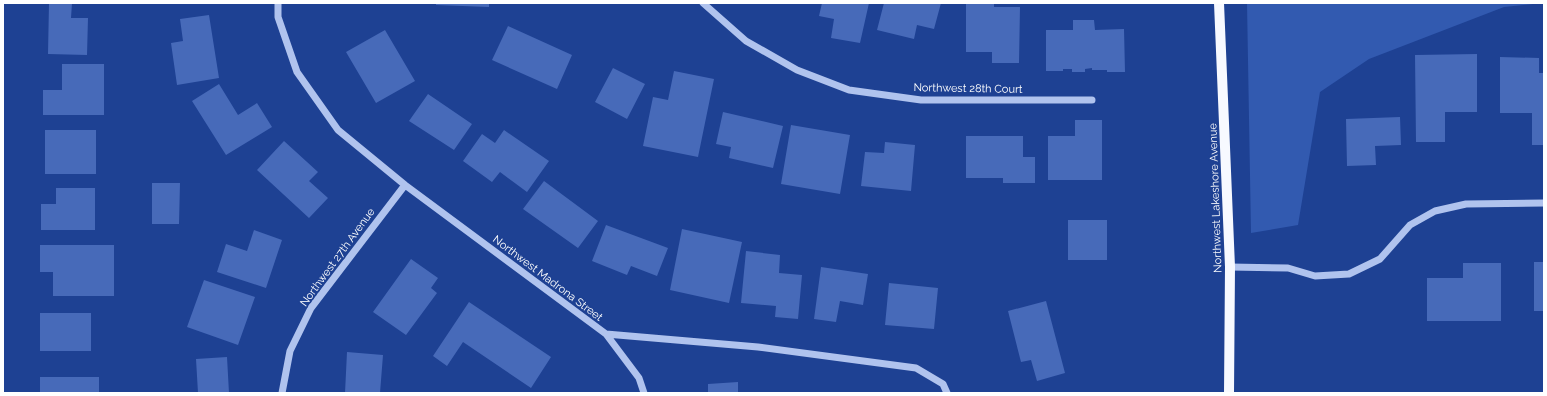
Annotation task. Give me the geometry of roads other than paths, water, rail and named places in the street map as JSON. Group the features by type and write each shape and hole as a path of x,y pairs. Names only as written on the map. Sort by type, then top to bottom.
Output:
{"main road":[{"name":"Northwest Lakeshore Avenue","path":"1219,3 1230,267 1229,393"}],"street":[{"name":"Northwest Madrona Street","path":"278,3 278,17 297,72 338,130 405,185 606,334 758,348 916,368 943,384 947,393"},
{"name":"Northwest 28th Court","path":"703,3 746,41 797,70 849,90 921,100 1092,100"},
{"name":"Northwest 27th Avenue","path":"282,393 290,351 312,308 405,185"},
{"path":"1230,267 1288,268 1315,276 1349,274 1380,259 1410,226 1435,211 1466,204 1544,203"},
{"path":"606,334 639,378 644,393"}]}
